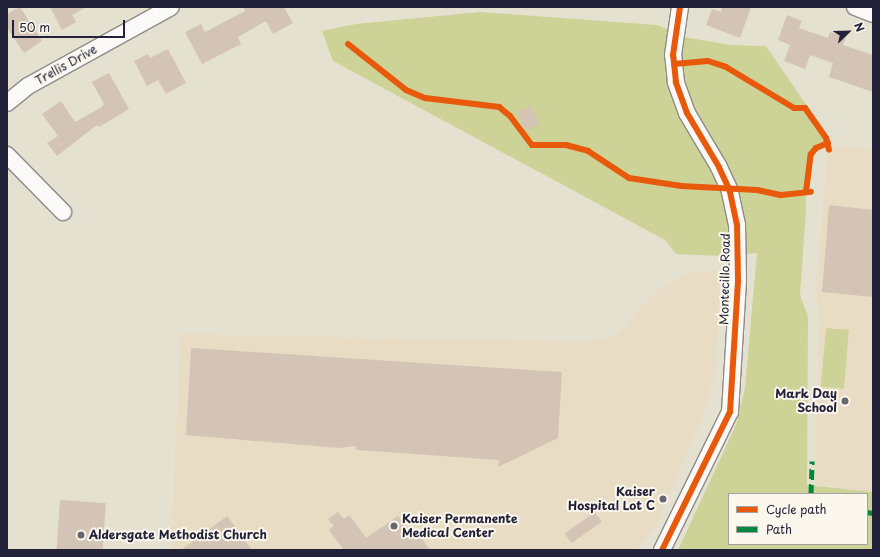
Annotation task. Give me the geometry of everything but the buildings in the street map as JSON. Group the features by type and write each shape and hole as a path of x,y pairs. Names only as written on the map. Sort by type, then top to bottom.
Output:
{"street":[{"name":"Trellis Drive","path":"7,103 28,86 170,7"},
{"name":"Montecillo Road","path":"662,550 730,412 738,280 738,242 730,191 719,167 687,113 676,82 673,55 680,7"},
{"path":"854,7 873,14"},
{"path":"7,155 63,212"}],"shaded area":[{"name":"Mark Day School","path":"828,145 873,150 873,492 815,485 819,317 816,293"},
{"path":"721,271 715,374 702,419 656,525 637,550 171,550 180,334 582,342 616,336 652,295 687,273"}],"green space":[{"path":"480,12 657,25 684,37 731,45 766,46 831,141 817,144 811,151 805,176 806,210 800,295 808,317 807,485 873,492 873,550 678,550 736,425 745,388 757,253 721,256 676,254 665,240 333,61 322,31 356,24"},
{"path":"826,328 849,330 844,389 821,387"}],"marked path":[{"path":"811,493 812,461"},
{"path":"868,512 873,513"}],"cycle path":[{"path":"662,550 730,412 738,280 737,225 730,191 719,167 687,113 676,82 673,55 680,7"},
{"path":"348,44 406,90 425,98 499,107 510,116 532,145 566,145 588,151 629,178 681,186 757,190 781,195 811,192"},
{"path":"674,64 708,61 726,67 794,108 805,108 826,138 829,150"},
{"path":"806,192 811,154 816,148 828,143"}],"place":[{"name":"Mark Day School","path":"845,401"},
{"name":"Kaiser Hospital Lot C","path":"663,499"},
{"name":"Kaiser Permanente Medical Center","path":"394,526"},
{"name":"Aldersgate Methodist Church","path":"81,535"}]}
